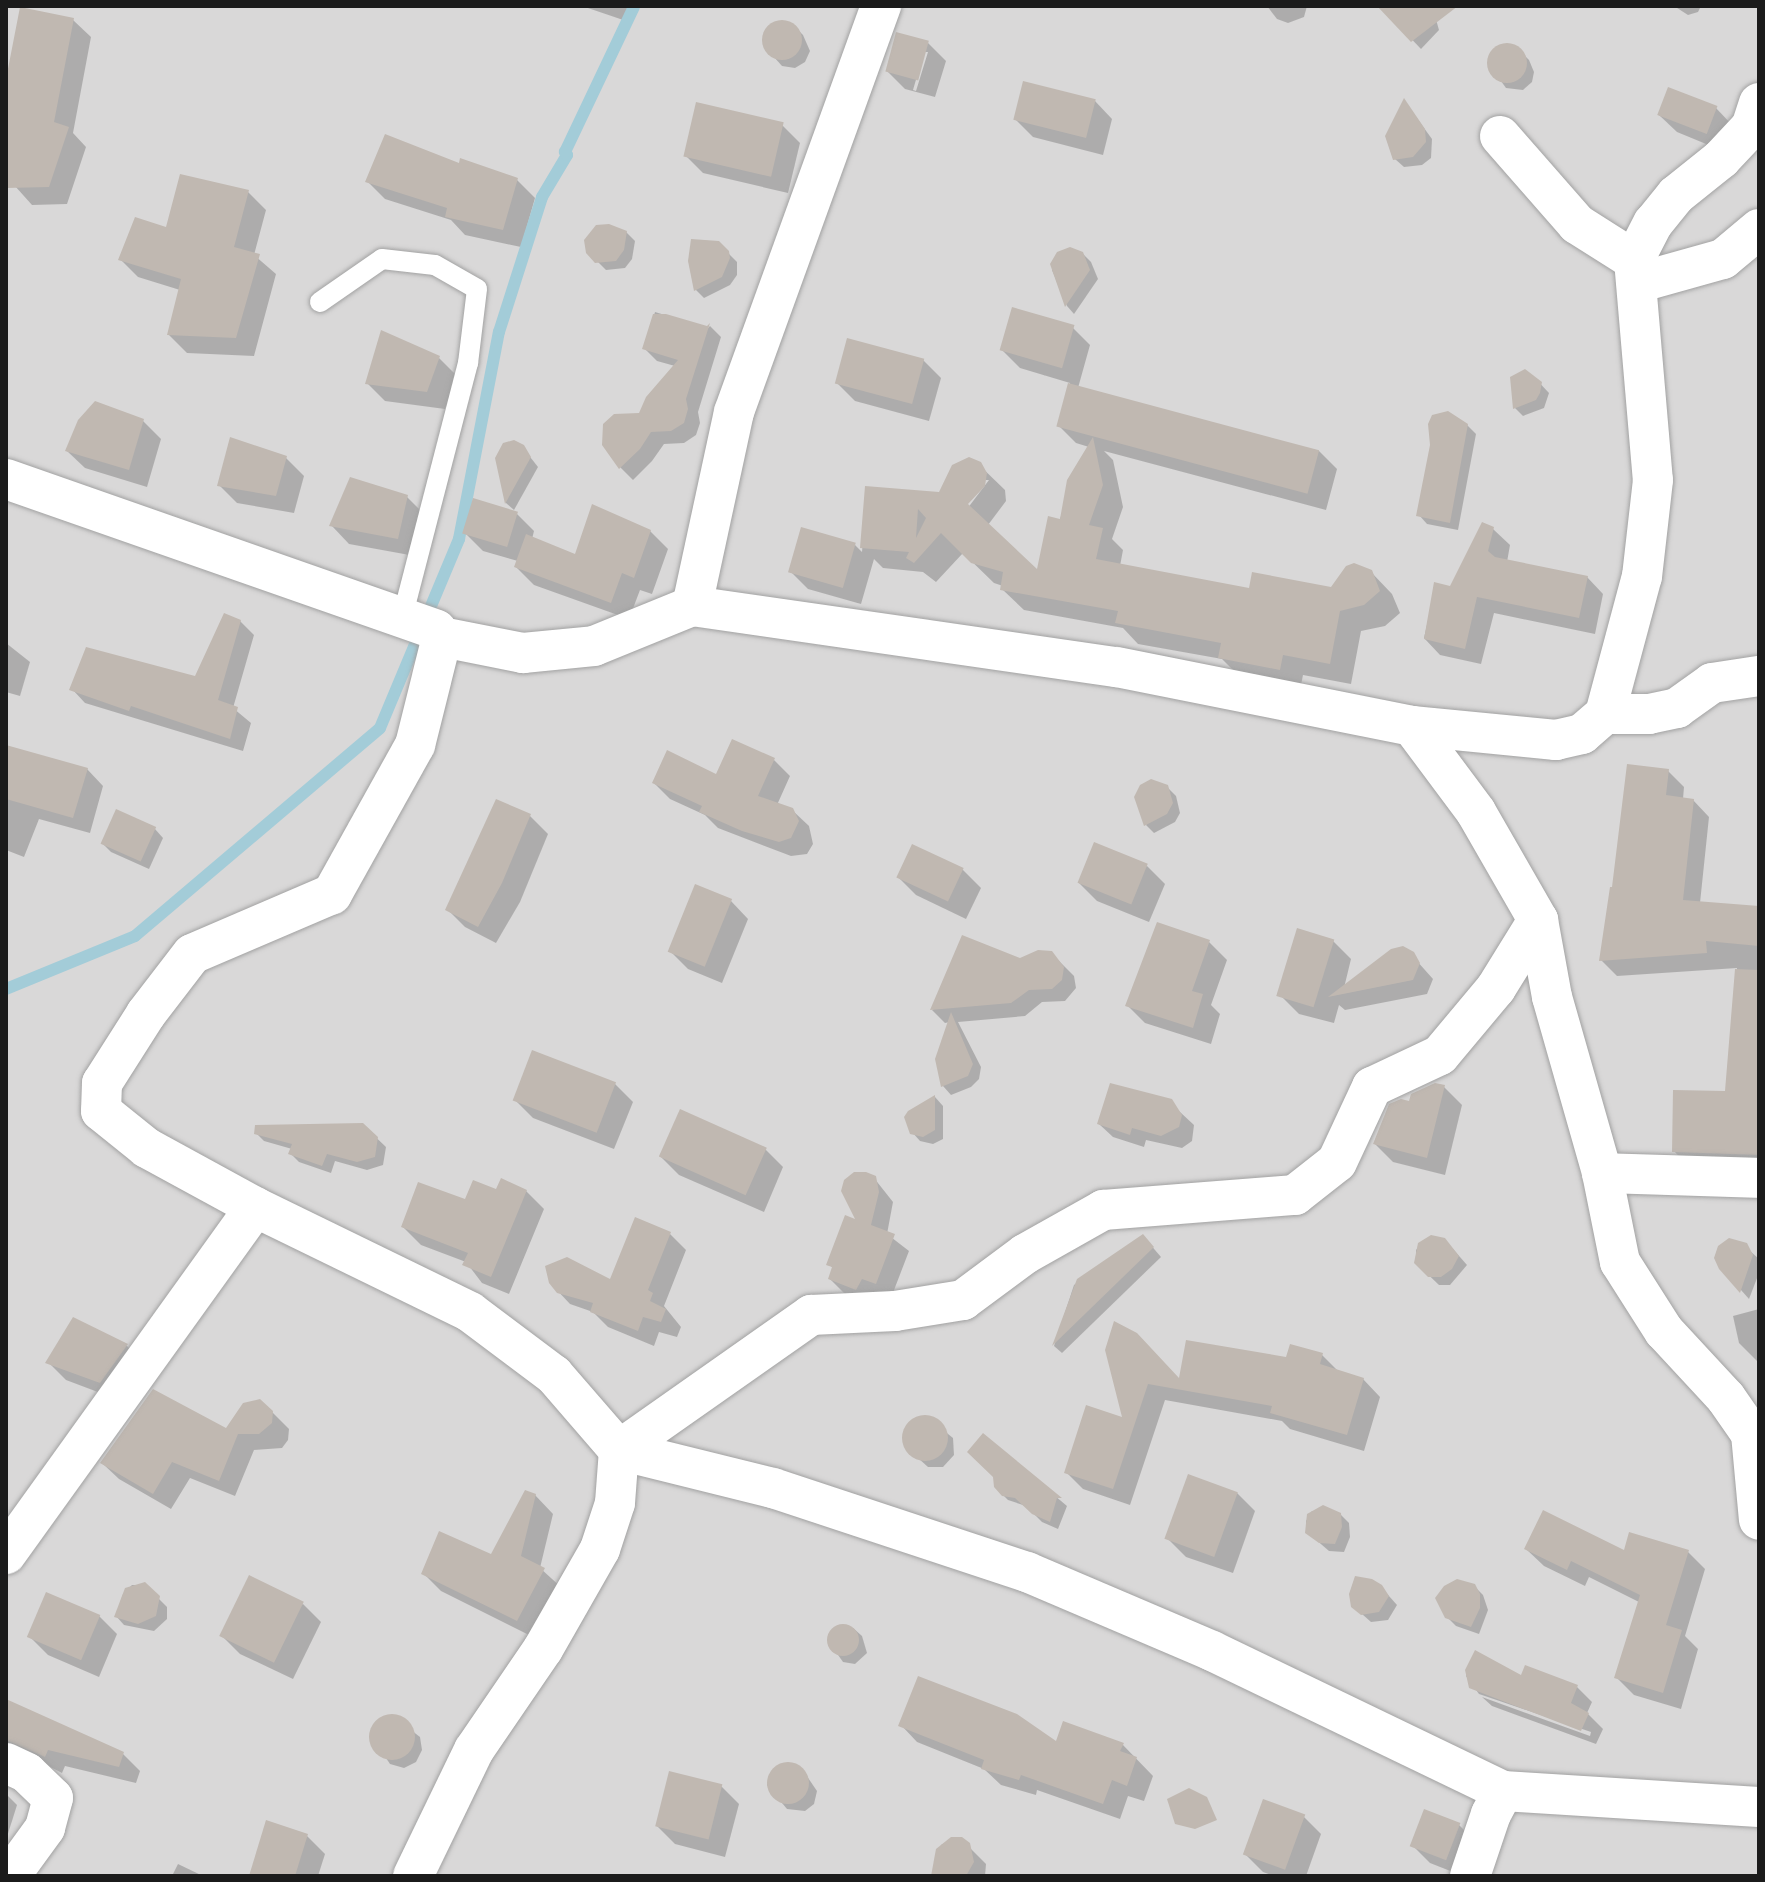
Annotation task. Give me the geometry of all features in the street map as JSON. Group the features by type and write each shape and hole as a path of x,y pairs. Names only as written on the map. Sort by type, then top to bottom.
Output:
{"street":[{"path":"692,606 734,412 881,6"},
{"path":"6,479 436,630 442,637 523,653 594,646 692,606 1117,667 1412,726 1556,740 1582,734 1605,714 1642,576 1653,480 1636,271 1653,223 1676,195 1721,159 1751,127 1759,103"},
{"path":"1500,136 1577,224 1636,271 1723,259 1759,229"},
{"path":"442,637 415,745 332,894 192,954 146,1014 102,1083 101,1111 147,1148 255,1207 470,1312 554,1375 619,1450 773,1488 1027,1572 1212,1651 1503,1791 1759,1807"},
{"path":"1605,714 1649,714 1677,708 1712,683 1759,676"},
{"path":"1412,726 1476,812 1538,920 1552,997 1602,1173 1620,1262 1664,1331 1726,1398 1751,1434 1759,1520"},
{"path":"619,1450 811,1315 895,1311 963,1300 1025,1254 1103,1210 1295,1195 1337,1162 1372,1087 1440,1055 1496,988 1538,920"},
{"path":"1602,1173 1759,1178"},
{"path":"6,1554 255,1207"},
{"path":"413,1876 474,1750 543,1649 600,1549 615,1503 619,1450"},
{"path":"6,1763 27,1773 53,1798 45,1828 10,1876"},
{"path":"1470,1876 1491,1814 1503,1791"}],"lane":[{"path":"320,302 382,259 435,265 477,289 468,363 402,618"}],"shaded area":[{"path":"6,6 1759,6 1759,1876 6,1876"}],"building":[{"path":"1377,6 1458,6 1411,42"},
{"path":"20,7 74,18 54,122 69,127 49,187 6,188 6,79"},
{"path":"782,20 796,26 802,40 796,54 782,60 768,54 762,40 768,26"},
{"path":"896,32 929,41 918,80 885,72"},
{"path":"1507,43 1521,49 1527,63 1521,77 1507,83 1493,77 1487,63 1493,49"},
{"path":"1023,81 1096,99 1086,138 1013,120"},
{"path":"1668,87 1717,106 1707,134 1657,115"},
{"path":"1404,98 1425,129 1426,142 1413,157 1393,160 1385,136"},
{"path":"696,102 784,122 771,177 683,157"},
{"path":"385,134 459,163 460,158 518,178 503,230 445,217 447,208 365,182"},
{"path":"180,174 249,190 234,247 260,254 236,338 167,335 181,279 118,260 135,217 166,227"},
{"path":"609,224 627,231 624,250 616,261 595,263 586,253 584,240 596,225"},
{"path":"691,239 719,241 729,251 730,258 722,277 694,291 688,261"},
{"path":"1070,247 1083,252 1090,270 1065,307 1050,264 1057,252"},
{"path":"1012,307 1074,325 1062,368 1000,350"},
{"path":"653,314 666,314 707,326 710,323 686,399 688,409 684,423 671,431 651,432 640,449 619,469 602,445 603,424 614,414 639,413 646,397 678,360 642,349"},
{"path":"381,330 440,356 427,392 365,384"},
{"path":"847,338 924,359 912,404 835,383"},
{"path":"1525,369 1542,382 1540,393 1536,400 1513,409 1510,377"},
{"path":"1068,383 1319,450 1307,494 1056,426"},
{"path":"95,401 144,419 129,470 65,451 78,420"},
{"path":"1448,411 1468,424 1450,523 1416,516 1430,445 1428,424 1432,415"},
{"path":"230,437 287,456 276,496 217,486"},
{"path":"1093,437 1103,485 1089,525 1103,528 1096,559 1249,588 1252,572 1331,587 1346,566 1354,563 1372,570 1380,591 1364,605 1340,611 1330,664 1283,655 1280,670 1218,658 1221,643 1115,623 1118,611 1000,590 1003,572 971,563 941,533 914,563 906,558 909,552 860,548 865,486 939,492 952,465 969,457 981,462 987,473 985,486 968,504 1037,569 1048,516 1060,519 1067,480","holes":["918,509 926,518 916,538"]},
{"path":"514,440 524,445 531,457 505,504 495,458 503,443"},
{"path":"350,477 408,495 398,539 329,526"},
{"path":"473,498 518,512 507,547 462,533"},
{"path":"592,504 651,530 634,578 622,573 611,603 514,567 526,534 575,554"},
{"path":"1482,522 1494,527 1488,551 1495,557 1588,576 1579,618 1477,597 1465,649 1424,639 1434,582 1450,586"},
{"path":"801,527 856,543 843,588 788,572"},
{"path":"224,613 241,620 218,700 238,707 230,739 131,706 129,711 69,690 86,647 195,676"},
{"path":"732,739 775,758 758,796 793,808 799,821 791,838 779,842 742,831 699,812 702,806 652,783 667,750 716,774"},
{"path":"6,745 88,768 73,818 6,799"},
{"path":"1627,764 1669,769 1666,795 1694,799 1683,900 1759,906 1759,946 1706,941 1707,953 1599,961 1612,887"},
{"path":"1151,779 1168,785 1173,803 1167,814 1144,826 1134,797 1140,785"},
{"path":"496,799 531,814 502,883 478,927 445,910"},
{"path":"116,809 156,827 141,862 101,844"},
{"path":"1094,842 1148,864 1131,905 1078,883"},
{"path":"912,844 964,868 948,902 896,878"},
{"path":"695,884 732,899 705,967 668,952"},
{"path":"1157,922 1210,940 1192,991 1203,994 1193,1028 1125,1006"},
{"path":"1297,928 1334,939 1314,1007 1276,996"},
{"path":"962,935 1020,958 1038,950 1052,951 1064,967 1062,980 1052,989 1029,990 1011,1003 930,1010"},
{"path":"1403,946 1414,952 1420,963 1413,980 1328,997 1391,949"},
{"path":"1735,969 1759,970 1759,1155 1672,1152 1673,1090 1725,1091"},
{"path":"951,1012 973,1064 968,1076 941,1087 935,1059"},
{"path":"532,1050 616,1082 597,1133 513,1100"},
{"path":"1110,1083 1172,1099 1182,1115 1179,1127 1161,1136 1132,1128 1130,1135 1097,1124"},
{"path":"1435,1083 1445,1085 1427,1158 1373,1144 1389,1104 1401,1099 1409,1101 1411,1094"},
{"path":"935,1095 935,1130 923,1137 910,1134 904,1117 908,1111"},
{"path":"680,1109 767,1148 746,1195 659,1157"},
{"path":"363,1123 378,1137 375,1157 357,1162 327,1154 322,1166 288,1154 292,1144 254,1134 255,1125"},
{"path":"854,1172 876,1176 879,1192 871,1225 895,1234 876,1284 862,1279 856,1290 828,1279 832,1267 826,1265 845,1215 855,1219 841,1191 844,1180"},
{"path":"501,1178 527,1190 491,1277 462,1265 468,1253 401,1227 418,1182 465,1199 473,1180 496,1189"},
{"path":"635,1217 671,1232 648,1290 653,1293 650,1301 666,1309 661,1322 643,1317 638,1331 590,1312 593,1303 557,1293 549,1283 545,1266 567,1257 610,1279"},
{"path":"1143,1234 1154,1247 1052,1346 1077,1279"},
{"path":"1431,1235 1445,1238 1459,1256 1452,1269 1441,1277 1428,1277 1414,1263 1418,1243"},
{"path":"1729,1238 1747,1243 1753,1255 1740,1293 1719,1269 1714,1258 1718,1246"},
{"path":"73,1317 128,1344 100,1383 45,1363"},
{"path":"1114,1321 1137,1333 1179,1378 1186,1340 1286,1357 1290,1344 1323,1353 1320,1364 1364,1378 1347,1435 1270,1413 1272,1406 1148,1384 1113,1489 1064,1473 1086,1405 1122,1417 1105,1350"},
{"path":"153,1389 226,1428 243,1403 260,1399 273,1411 272,1423 259,1434 238,1434 219,1481 172,1462 153,1494 100,1463"},
{"path":"925,1415 941,1422 948,1438 941,1454 925,1461 909,1454 902,1438 909,1422"},
{"path":"983,1433 1062,1498 1057,1498 1050,1522 1032,1514 1015,1498 1002,1496 994,1487 993,1477 967,1452"},
{"path":"1188,1474 1238,1492 1214,1557 1164,1539"},
{"path":"525,1490 536,1494 521,1556 545,1568 517,1621 421,1574 439,1531 491,1554"},
{"path":"1323,1505 1341,1513 1342,1527 1335,1544 1319,1543 1305,1533 1307,1514"},
{"path":"1543,1510 1624,1550 1629,1532 1689,1550 1666,1625 1682,1630 1663,1693 1614,1678 1640,1595 1571,1561 1567,1570 1524,1549"},
{"path":"249,1575 304,1602 274,1663 219,1636"},
{"path":"1355,1576 1372,1579 1382,1585 1389,1596 1379,1612 1361,1615 1351,1607 1349,1594"},
{"path":"1457,1579 1475,1584 1480,1594 1480,1608 1471,1627 1445,1618 1435,1598 1444,1586"},
{"path":"145,1582 160,1596 156,1616 138,1624 114,1617 125,1588"},
{"path":"46,1592 100,1615 81,1660 27,1637"},
{"path":"843,1624 855,1628 859,1640 855,1652 843,1656 831,1652 827,1640 831,1628"},
{"path":"1475,1650 1521,1675 1525,1665 1578,1685 1571,1703 1589,1713 1581,1731 1469,1688 1465,1670"},
{"path":"918,1676 1017,1714 1056,1741 1063,1721 1124,1743 1120,1751 1137,1757 1127,1786 1112,1780 1103,1804 1021,1775 1019,1780 981,1769 984,1760 898,1726"},
{"path":"6,1699 124,1752 119,1767 48,1750 45,1757 6,1740"},
{"path":"392,1714 408,1721 415,1737 408,1753 392,1760 376,1753 369,1737 376,1721"},
{"path":"788,1762 803,1768 809,1783 803,1798 788,1804 773,1798 767,1783 773,1768"},
{"path":"669,1771 722,1784 709,1840 655,1826"},
{"path":"1189,1788 1207,1797 1217,1820 1195,1829 1175,1824 1167,1799"},
{"path":"1263,1799 1305,1814 1285,1870 1243,1854"},
{"path":"1424,1809 1460,1823 1446,1860 1410,1846"},
{"path":"266,1820 308,1834 295,1876 249,1876"},
{"path":"951,1837 962,1837 970,1843 974,1862 966,1876 931,1876 936,1849"}],"waterway":[{"path":"6,989 135,936 380,728 459,539 499,332 542,197 567,155 565,152 634,7"}]}
